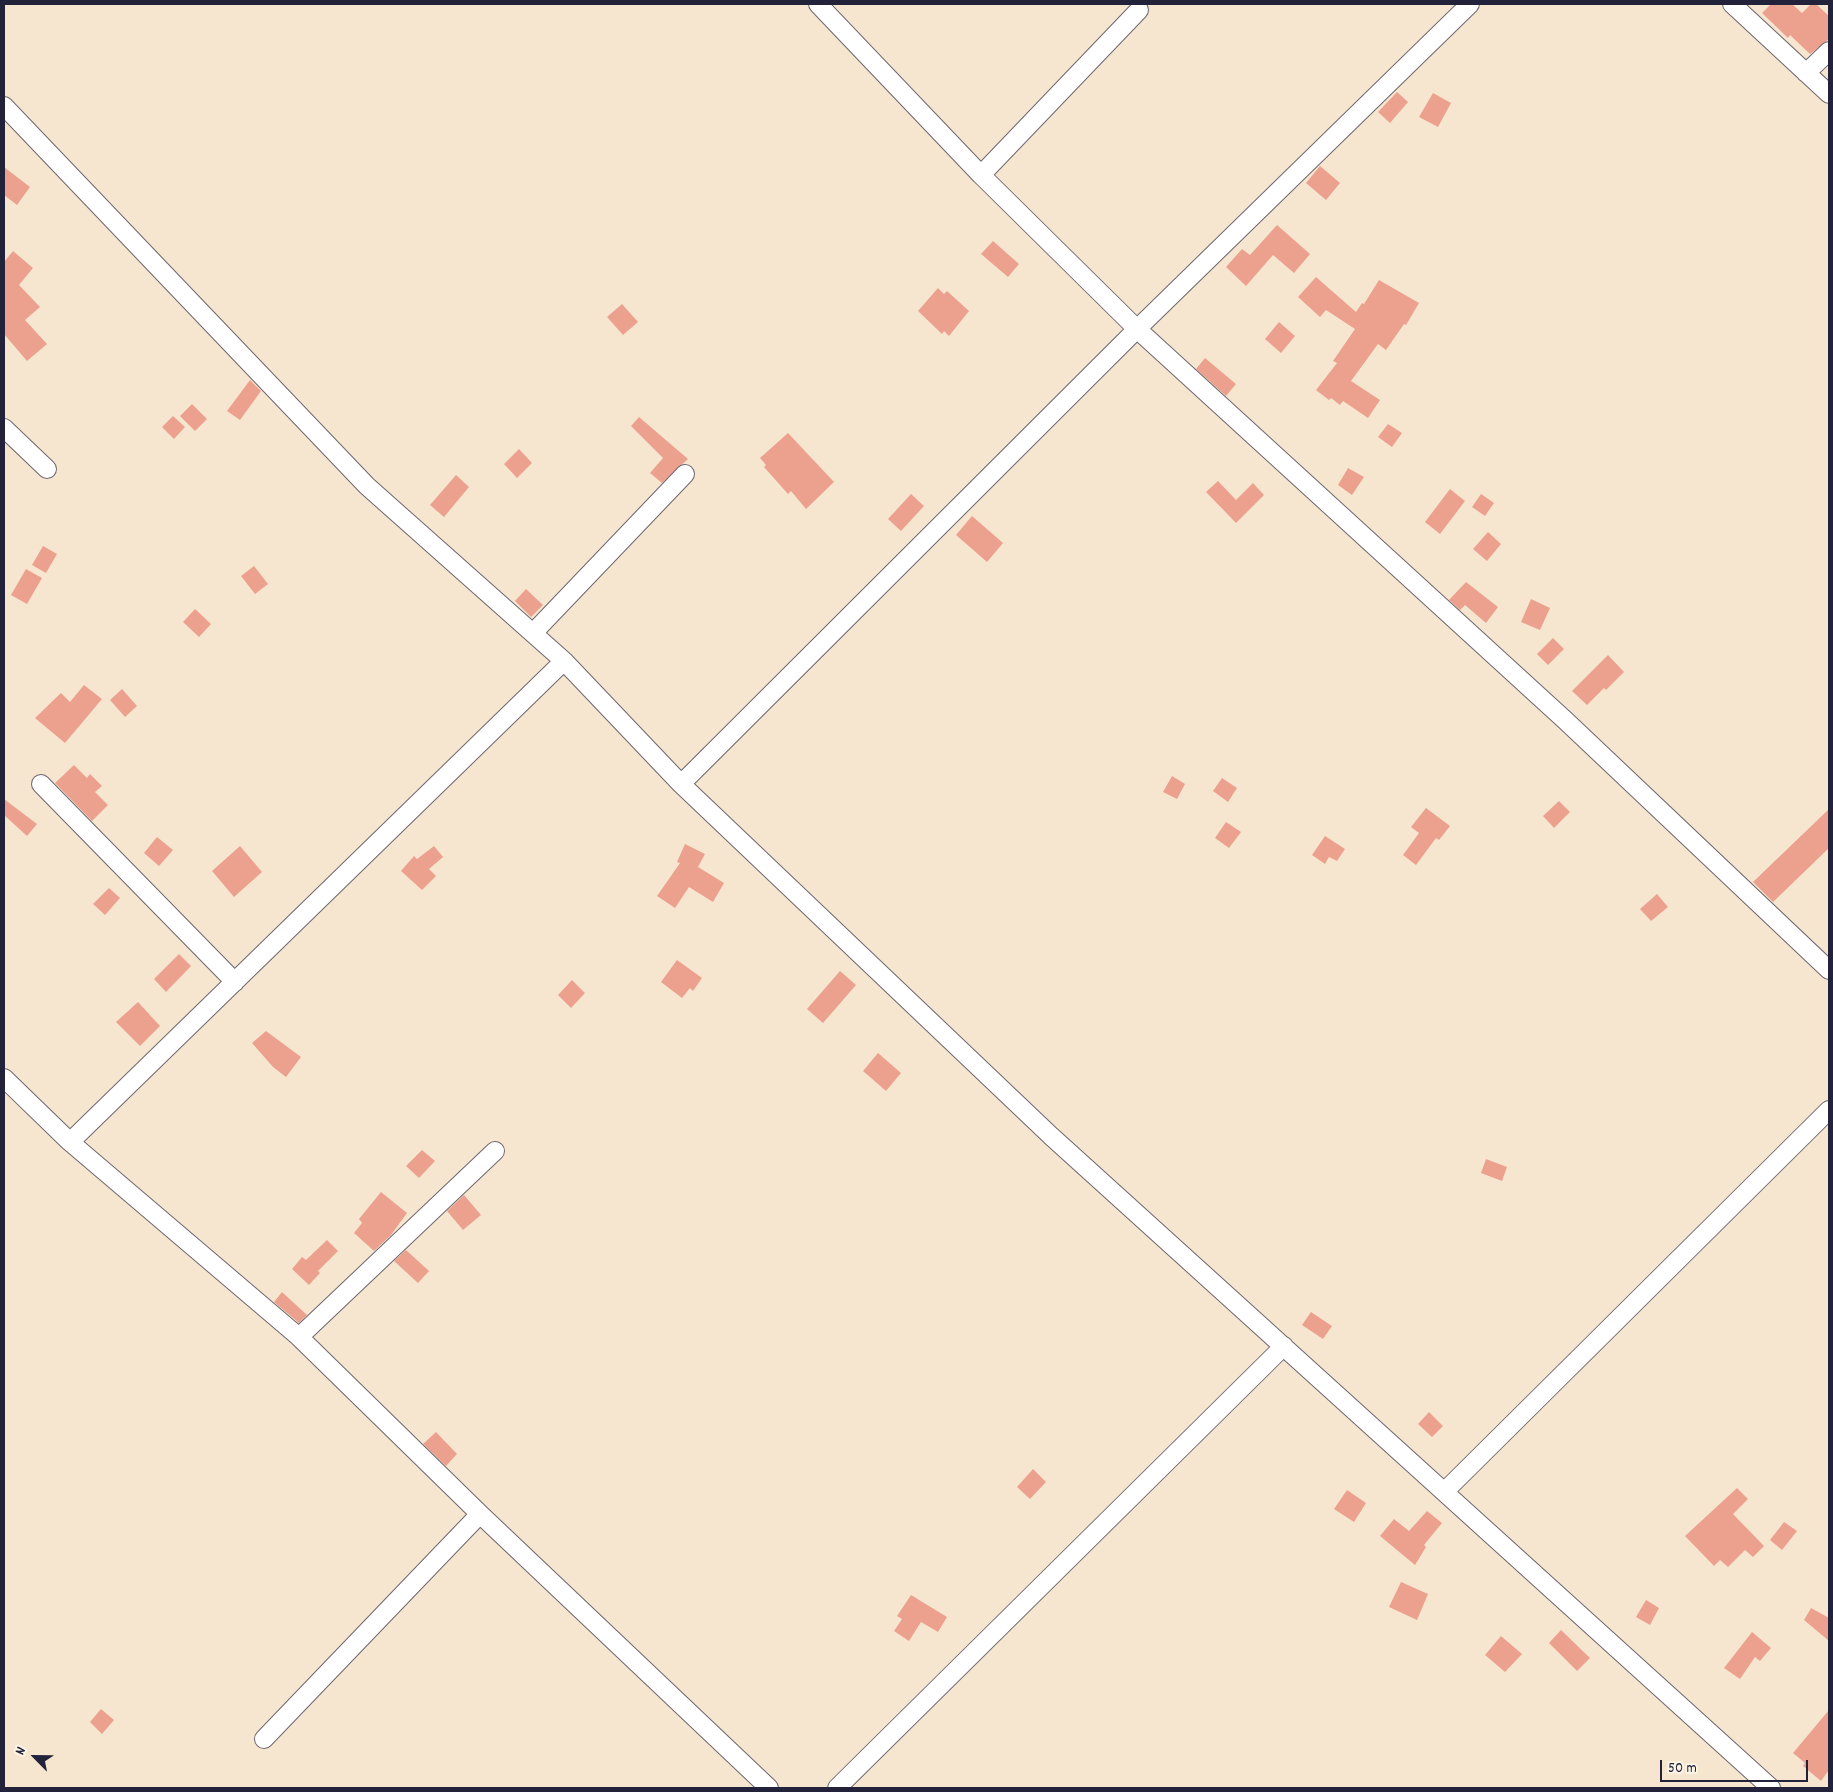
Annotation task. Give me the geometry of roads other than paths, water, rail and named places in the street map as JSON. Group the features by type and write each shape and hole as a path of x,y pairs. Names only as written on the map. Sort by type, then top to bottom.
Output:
{"street":[{"path":"818,4 981,175 1137,329 1566,721 1829,970"},
{"path":"680,784 1137,329 1470,4"},
{"path":"1732,4 1829,94"},
{"path":"981,175 1140,10"},
{"path":"1806,73 1829,51"},
{"path":"4,106 367,486 564,661 680,784 1050,1136 1771,1788"},
{"path":"4,428 47,469"},
{"path":"533,634 685,474"},
{"path":"70,1142 564,661"},
{"path":"41,784 235,982"},
{"path":"4,1078 70,1142 299,1337 480,1514 769,1788"},
{"path":"1445,1492 1829,1110"},
{"path":"299,1337 494,1151"},
{"path":"837,1788 1284,1346"},
{"path":"264,1739 480,1514"}]}
